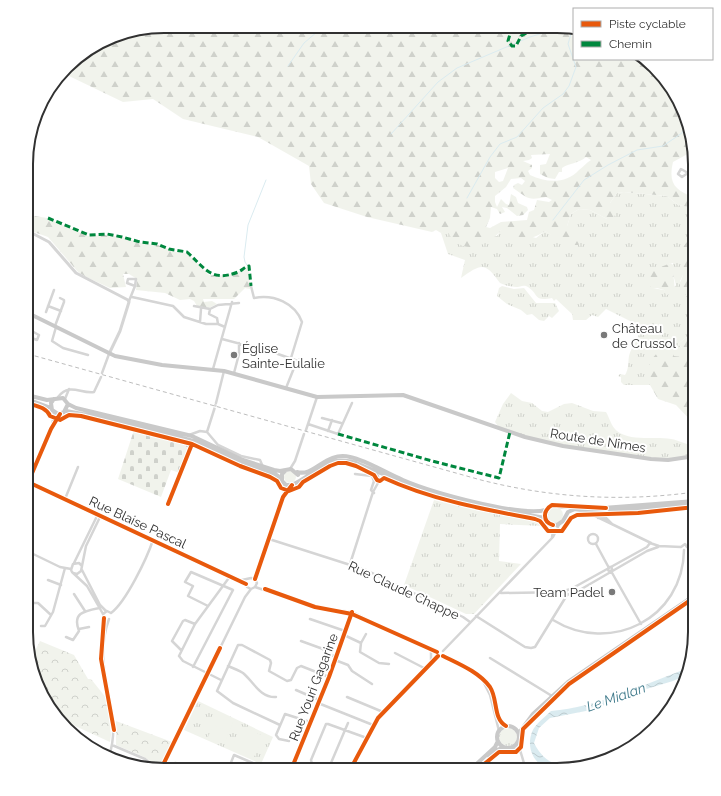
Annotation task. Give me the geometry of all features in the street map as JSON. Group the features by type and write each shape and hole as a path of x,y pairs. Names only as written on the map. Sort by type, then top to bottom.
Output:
{"main road":[{"path":"33,316 109,354 162,365 226,371 317,397"},
{"path":"33,318 49,324"},
{"name":"Route de Nîmes","path":"317,397 403,395 525,437 563,446 668,460 688,457"},
{"path":"33,396 47,400 58,397 65,399 68,404 76,408 188,436 243,460 277,471 287,470 306,473 326,460 346,456 420,486 461,498 530,511 546,510 554,505 562,507 579,506 610,508 688,502"},
{"path":"53,410 51,403 54,399"},
{"path":"33,402 60,414 66,410 68,404"},
{"path":"66,410 120,421 190,439 241,463 276,474 283,481 292,485 336,460 353,461 410,486 431,493 478,506 545,518 551,525 559,525 563,522 565,516 570,511 575,509 624,510 688,505"},
{"path":"283,481 287,470"},
{"path":"296,471 297,481"},
{"path":"562,507 565,516"},
{"path":"545,518 546,510"},
{"path":"514,727 533,714 568,682 688,600"},
{"path":"481,763 497,750 512,748 518,743 519,732 533,714"},
{"path":"479,763 495,747 498,741 499,731 506,726 514,727 519,732"},
{"path":"498,741 504,748"}],"street":[{"path":"681,169 688,173 682,177 678,174 681,169"},
{"path":"33,234 49,242 76,273 124,297 129,301"},
{"path":"102,373 120,331 135,286"},
{"path":"251,286 254,298 264,296 287,303 300,316 302,322 301,330 291,358"},
{"path":"46,312 54,290"},
{"path":"132,296 173,306 184,316 200,322 218,324 225,327"},
{"path":"60,298 64,300 64,302 55,327 52,341 63,348 88,355"},
{"path":"194,306 201,309 210,309 218,305 232,302 239,303"},
{"path":"213,369 232,302"},
{"path":"48,306 61,311"},
{"path":"200,322 201,309"},
{"path":"210,309 210,314 217,318 218,324"},
{"path":"222,339 298,361"},
{"path":"234,373 239,354 239,343"},
{"path":"286,388 300,359"},
{"path":"216,403 226,371"},
{"path":"58,397 64,391 69,389 94,392 101,377"},
{"path":"65,399 69,389"},
{"path":"306,430 317,397"},
{"path":"308,424 338,434 352,403"},
{"path":"51,429 53,410"},
{"path":"207,432 214,410"},
{"path":"33,472 51,429 60,414"},
{"path":"322,418 341,423"},
{"path":"328,431 332,420"},
{"path":"188,436 200,431 207,432 216,444 241,456 260,460 263,467"},
{"path":"287,470 295,461 304,434"},
{"path":"295,461 296,471"},
{"path":"65,499 78,467"},
{"path":"350,564 374,494 373,492 379,478 370,468"},
{"path":"355,474 372,476 374,481 371,490 373,492"},
{"path":"283,481 283,497"},
{"path":"255,580 283,497 292,485"},
{"name":"Rue Blaise Pascal","path":"33,486 65,499 231,575 247,585"},
{"path":"575,509 589,513 598,519 612,524 653,546"},
{"path":"71,569 100,515"},
{"path":"74,573 79,573 82,568 86,546 100,515"},
{"path":"551,525 553,532 551,539"},
{"path":"255,587 328,610 352,613 437,652 443,651 476,616 501,593 507,582 551,539 559,525"},
{"path":"596,544 589,542 590,535 594,534 598,537 596,544 609,568 609,571 611,571 641,624"},
{"path":"110,751 114,723 103,655 109,619 112,616 111,613 117,607 142,568 153,540"},
{"name":"Rue Claude Chappe","path":"268,540 350,564 375,574 460,615 470,622"},
{"path":"644,540 650,550"},
{"path":"476,616 525,647 535,647 567,594 567,590 647,546 681,547 685,544 687,547 684,550 682,569 676,588 661,609 641,624 623,631 594,635 578,632 552,620"},
{"path":"501,593 572,593 650,550 653,546"},
{"path":"681,547 684,550"},
{"path":"33,554 65,568 71,569 87,586 99,608 104,612 111,613"},
{"path":"74,563 82,568 104,612 101,659 114,730"},
{"path":"42,626 45,626 51,615 65,568"},
{"path":"245,597 248,580 258,568"},
{"path":"194,667 233,590 192,572 184,584 193,586 188,596 208,606"},
{"path":"221,680 180,659 181,650 195,624 231,575"},
{"path":"251,578 265,589"},
{"name":"Rue Blaise Pascal","path":"239,579 248,580"},
{"path":"48,580 61,585"},
{"path":"165,763 194,700 245,597 257,583"},
{"path":"247,585 251,589"},
{"path":"571,589 572,593"},
{"path":"74,594 85,611"},
{"path":"33,603 38,603 51,615"},
{"path":"66,637 74,639 79,629 76,620 85,611 99,608"},
{"name":"Rue Youri Gagarine","path":"294,763 329,677 352,613"},
{"path":"104,618 109,619"},
{"path":"310,619 345,631"},
{"path":"181,650 172,641 183,621 185,620 195,624"},
{"path":"79,629 89,627"},
{"path":"366,634 361,643 360,652 380,663 389,664"},
{"path":"344,635 361,643"},
{"path":"301,641 323,649 348,665 352,671 372,684"},
{"path":"280,725 233,703 217,692 221,680 238,645 242,645 270,660 269,671 287,681 290,680 297,668 301,666 329,677"},
{"path":"430,649 431,661"},
{"path":"443,651 443,656"},
{"path":"437,652 438,656"},
{"path":"395,653 424,668"},
{"path":"354,763 373,725 383,712 424,668 438,656 443,656 482,679 491,690 500,721 506,726"},
{"path":"490,658 552,697"},
{"path":"228,666 243,673 259,691 272,697 276,697"},
{"path":"482,679 490,695 499,731"},
{"path":"296,690 373,725"},
{"path":"347,697 383,712"},
{"path":"289,741 277,737 280,725 286,713 310,722"},
{"path":"330,763 351,716"},
{"path":"312,763 311,760 326,724 364,737"},
{"path":"518,743 524,763"},
{"path":"112,745 145,759 148,762"},
{"path":"512,748 521,753"},
{"path":"231,763 234,755 253,763"}],"green space":[{"path":"155,33 573,34 573,60 636,60 650,71 666,91 681,122 688,154 673,162 672,181 678,189 688,195 688,207 678,205 667,196 624,192 617,193 610,203 617,211 614,217 607,219 590,210 579,209 571,214 567,226 582,240 578,245 567,245 545,231 535,237 517,238 512,232 502,229 489,241 475,247 467,247 460,245 453,240 448,232 441,233 436,230 432,232 367,217 324,203 311,184 309,166 258,137 183,119 153,99 123,102 69,76 91,55 114,43","holes":["550,154 546,164 540,165 540,174 548,178 555,179 559,172 562,172 562,168 581,161 586,157 591,160 574,175 556,181 543,180 530,175 528,171 532,168 532,165 523,161 532,158 531,155","508,168 503,181 499,182 495,178 495,172","521,178 525,181 522,185 518,183 514,185 513,188 531,199 546,197 552,200 549,202 537,200 534,210 529,212 527,220 501,222 490,228 486,227 490,218 491,207 497,209 500,214 505,212 502,207 507,208 517,216 523,215 528,210 527,207 518,203 516,197 511,194 509,205 501,199 497,207 495,202 495,196 506,187 511,179"]},
{"path":"624,192 667,196 678,205 688,207 688,242 683,246 683,275 680,281 685,289 688,290 688,336 678,344 682,348 682,358 674,356 650,361 650,385 624,385 621,382 621,377 618,376 620,374 625,375 628,368 630,352 639,335 638,325 606,309 598,317 592,315 586,320 573,320 572,314 556,299 554,301 552,298 539,298 526,286 514,287 500,283 487,268 479,267 461,278 465,260 448,254 441,233 445,231 497,236 502,228 536,238 545,231 552,235 567,226 571,214 579,209 590,210 607,219 610,203 617,193","holes":["673,263 672,271 676,285 667,295 664,290 652,288 663,267"]},
{"path":"33,216 47,218 88,236 105,235 122,237 145,244 158,245 175,252 187,253 209,275 228,275 245,267 249,268 250,289 245,288 234,299 203,299 204,302 212,301 217,304 209,308 197,306 194,301 190,299 180,300 165,293 136,290 137,279 129,274 123,274 126,287 110,288 78,272 48,237 33,232"},
{"path":"688,241 688,297 686,296 685,289 680,287 683,275 683,246"},
{"path":"671,263 674,266 674,289 673,292 666,295 664,290 657,288 652,289 647,282 648,272"},
{"path":"502,286 514,289 524,288 536,303 555,303 559,311 552,318 549,316 544,321 539,320 532,314 527,315 521,310 507,304 497,296 499,288"},
{"path":"688,336 688,418 676,405 658,399 650,385 650,361 666,343 674,347 674,356 682,357 682,348 678,344"},
{"path":"511,393 522,401 532,403 542,411 548,412 564,404 572,403 593,411 606,412 613,427 617,431 636,438 665,438 677,440 688,445 688,457 668,460 563,446 500,429 495,422 503,404"},
{"path":"134,430 191,445 180,473 171,470 161,497 118,479"},
{"path":"290,471 294,473 296,477 294,481 290,483 286,481 284,477 286,473"},
{"path":"434,500 479,511 535,521 542,526 500,524 499,561 521,564 474,614 466,614 404,585"},
{"path":"555,507 561,509 563,515 561,521 555,523 549,521 547,515 549,509"},
{"path":"40,641 74,655 88,679 91,679 107,699 111,735 110,742 73,725 55,705 40,674 35,651"},
{"path":"198,701 273,737 261,763 259,763 184,730"},
{"path":"217,716 233,722 229,732 214,725"},
{"path":"116,721 172,742 159,763 152,763 144,757 116,745"},
{"path":"241,726 264,736 255,756 232,746"},
{"path":"212,728 228,734 224,744 208,737"},
{"path":"504,728 512,728 517,733 515,744 512,746 504,746 499,741 499,733"}],"water":[{"name":"Le Mialan","path":"682,671 679,678 673,681 623,696 596,709 550,718 539,728 534,743 544,757 553,763 539,763 533,756 530,741 533,729 551,711 586,705"}],"waterway":[{"path":"288,66 304,43 316,33"},
{"path":"391,134 438,82 457,68 543,33"},
{"path":"571,34 568,44 573,58"},
{"path":"467,198 490,157 500,144 517,137 543,108 563,94 569,86 576,67 574,60"},
{"path":"553,220 584,180 608,165 637,150 663,146 683,131"},
{"path":"247,265 244,257 248,225 266,180"}],"tunnel":[{"path":"214,410 216,403"}],"railway":[{"path":"33,355 481,480 508,486 534,491 587,496 641,497 688,493"}],"marked path":[{"path":"510,33 508,41 512,46 516,46 521,36 526,33"},
{"path":"48,218 89,235 107,234 140,242 157,244 169,249 187,252 203,268 209,272 221,276 238,272 249,266 251,286"},
{"path":"338,434 432,461 499,478 510,432"}],"cycle path":[{"path":"33,405 43,409 50,416 60,420 69,415 81,416 192,444 240,466 270,477 277,481 281,488 289,491 299,487 303,482 330,466 338,463 346,463 374,475 377,480 380,481 384,478 402,486 439,498 535,519 540,521 548,531 562,531 571,518 577,515 638,513 688,508"},
{"path":"33,471 51,429 60,414"},
{"path":"168,504 192,444"},
{"path":"33,484 246,584"},
{"path":"255,579 283,497 292,485"},
{"path":"553,525 545,519 545,513 552,505 606,508"},
{"path":"265,589 315,607 352,614 437,652"},
{"path":"486,763 499,752 516,752 521,747 523,729 569,684 688,602"},
{"path":"294,763 329,677 352,612"},
{"path":"104,618 101,659 114,730"},
{"path":"164,763 220,648"},
{"path":"354,763 378,718 438,656"},
{"path":"443,656 468,669 480,677 490,687 499,719 506,726"}],"place":[{"name":"Château de Crussol","path":"604,335"},
{"name":"Église Sainte-Eulalie","path":"234,355"},
{"name":"Team Padel","path":"612,592"}]}
